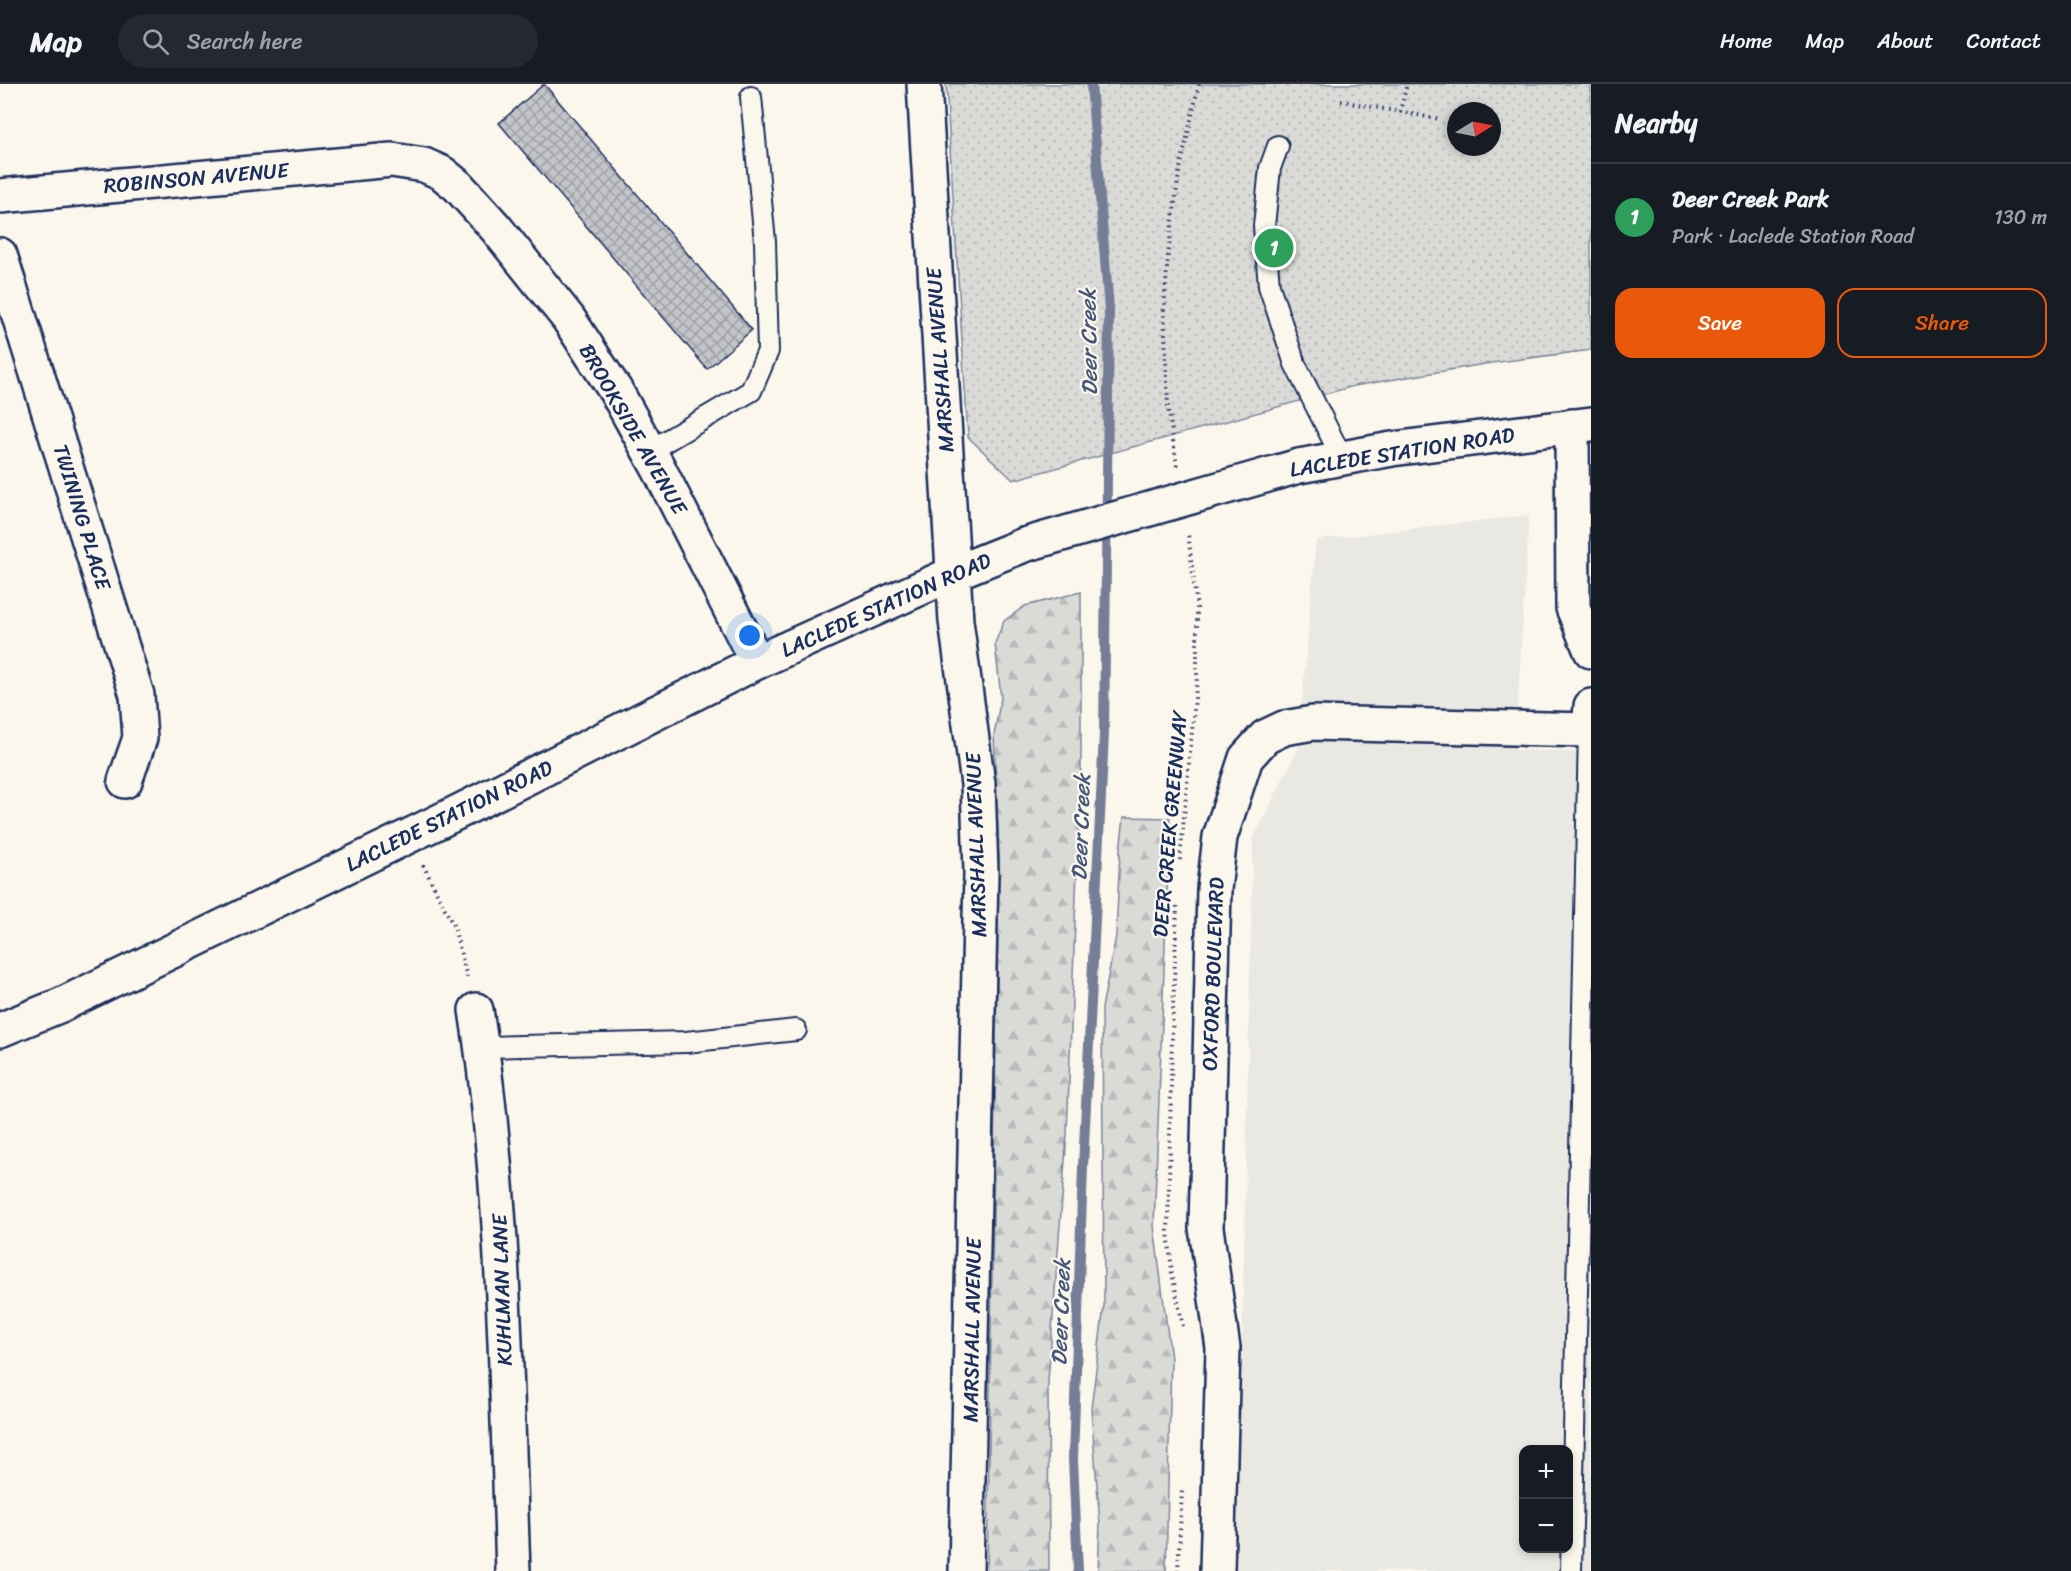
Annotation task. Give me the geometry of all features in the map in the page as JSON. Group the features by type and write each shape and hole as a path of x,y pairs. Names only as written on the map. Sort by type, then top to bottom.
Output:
{"street":[{"name":"MARSHALL AVENUE","path":"924,84 956,621 978,784 981,872 966,1571"},
{"name":"BROOKSIDE AVENUE","path":"392,160 424,165 442,173 458,186 496,228 568,318 617,393 649,451 757,662"},
{"name":"ROBINSON AVENUE","path":"0,196 392,160"},
{"name":"TWINING PLACE","path":"0,255 137,695 140,738 125,781"},
{"name":"LACLEDE STATION ROAD","path":"0,1030 61,1005 408,836 757,662 954,573 1024,545 1299,466 1392,449 1581,425"},
{"path":"1581,425 1573,608 1591,651"},
{"name":"OXFORD BOULEVARD","path":"1217,1571 1223,1348 1206,1228 1214,889 1220,837 1246,758 1265,737 1284,728 1313,723 1590,722"},
{"name":"KUHLMAN LANE","path":"476,1010 499,1210 513,1571"}],"lane":[{"path":"649,451 751,391 768,351 765,242 751,97"},
{"path":"1278,146 1270,168 1264,226 1269,286 1295,364 1342,458"},
{"path":"1571,1571 1590,722"},
{"path":"482,1047 686,1042 796,1030"}],"path":[{"path":"1179,476 1168,406 1164,310 1168,255 1179,173 1199,84"},
{"path":"1400,112 1407,84"},
{"path":"1341,101 1439,119"},
{"name":"DEER CREEK GREENWAY","path":"1180,867 1197,677 1197,608 1193,558 1187,523"},
{"path":"408,836 454,927 476,1010"},
{"name":"DEER CREEK GREENWAY","path":"1177,898 1168,1231 1172,1273 1184,1330"},
{"path":"1178,1571 1182,1487"}],"shaded area":[{"path":"1529,515 1515,750 1591,752 1591,1571 1237,1571 1253,839 1298,749 1316,540"}],"green space":[{"path":"946,84 1591,84 1591,350 1491,363 1354,386 1013,480 968,437"},
{"path":"1081,592 1081,764 1067,1134 1048,1381 1049,1571 987,1571 999,859 994,735 1001,698 995,643 1004,621 1025,606"},
{"path":"1124,817 1170,818 1154,1226 1171,1359 1166,1571 1098,1571 1100,1524 1091,1409 1104,1306 1102,1008 1116,936"}],"building":[{"path":"544,84 752,330 707,369 499,123"}],"waterway":[{"name":"Deer Creek","path":"1078,1571 1073,1459 1083,1167 1104,734 1109,310 1091,84"}],"place":[{"name":"Deer Creek Park","path":"1274,248"}]}
